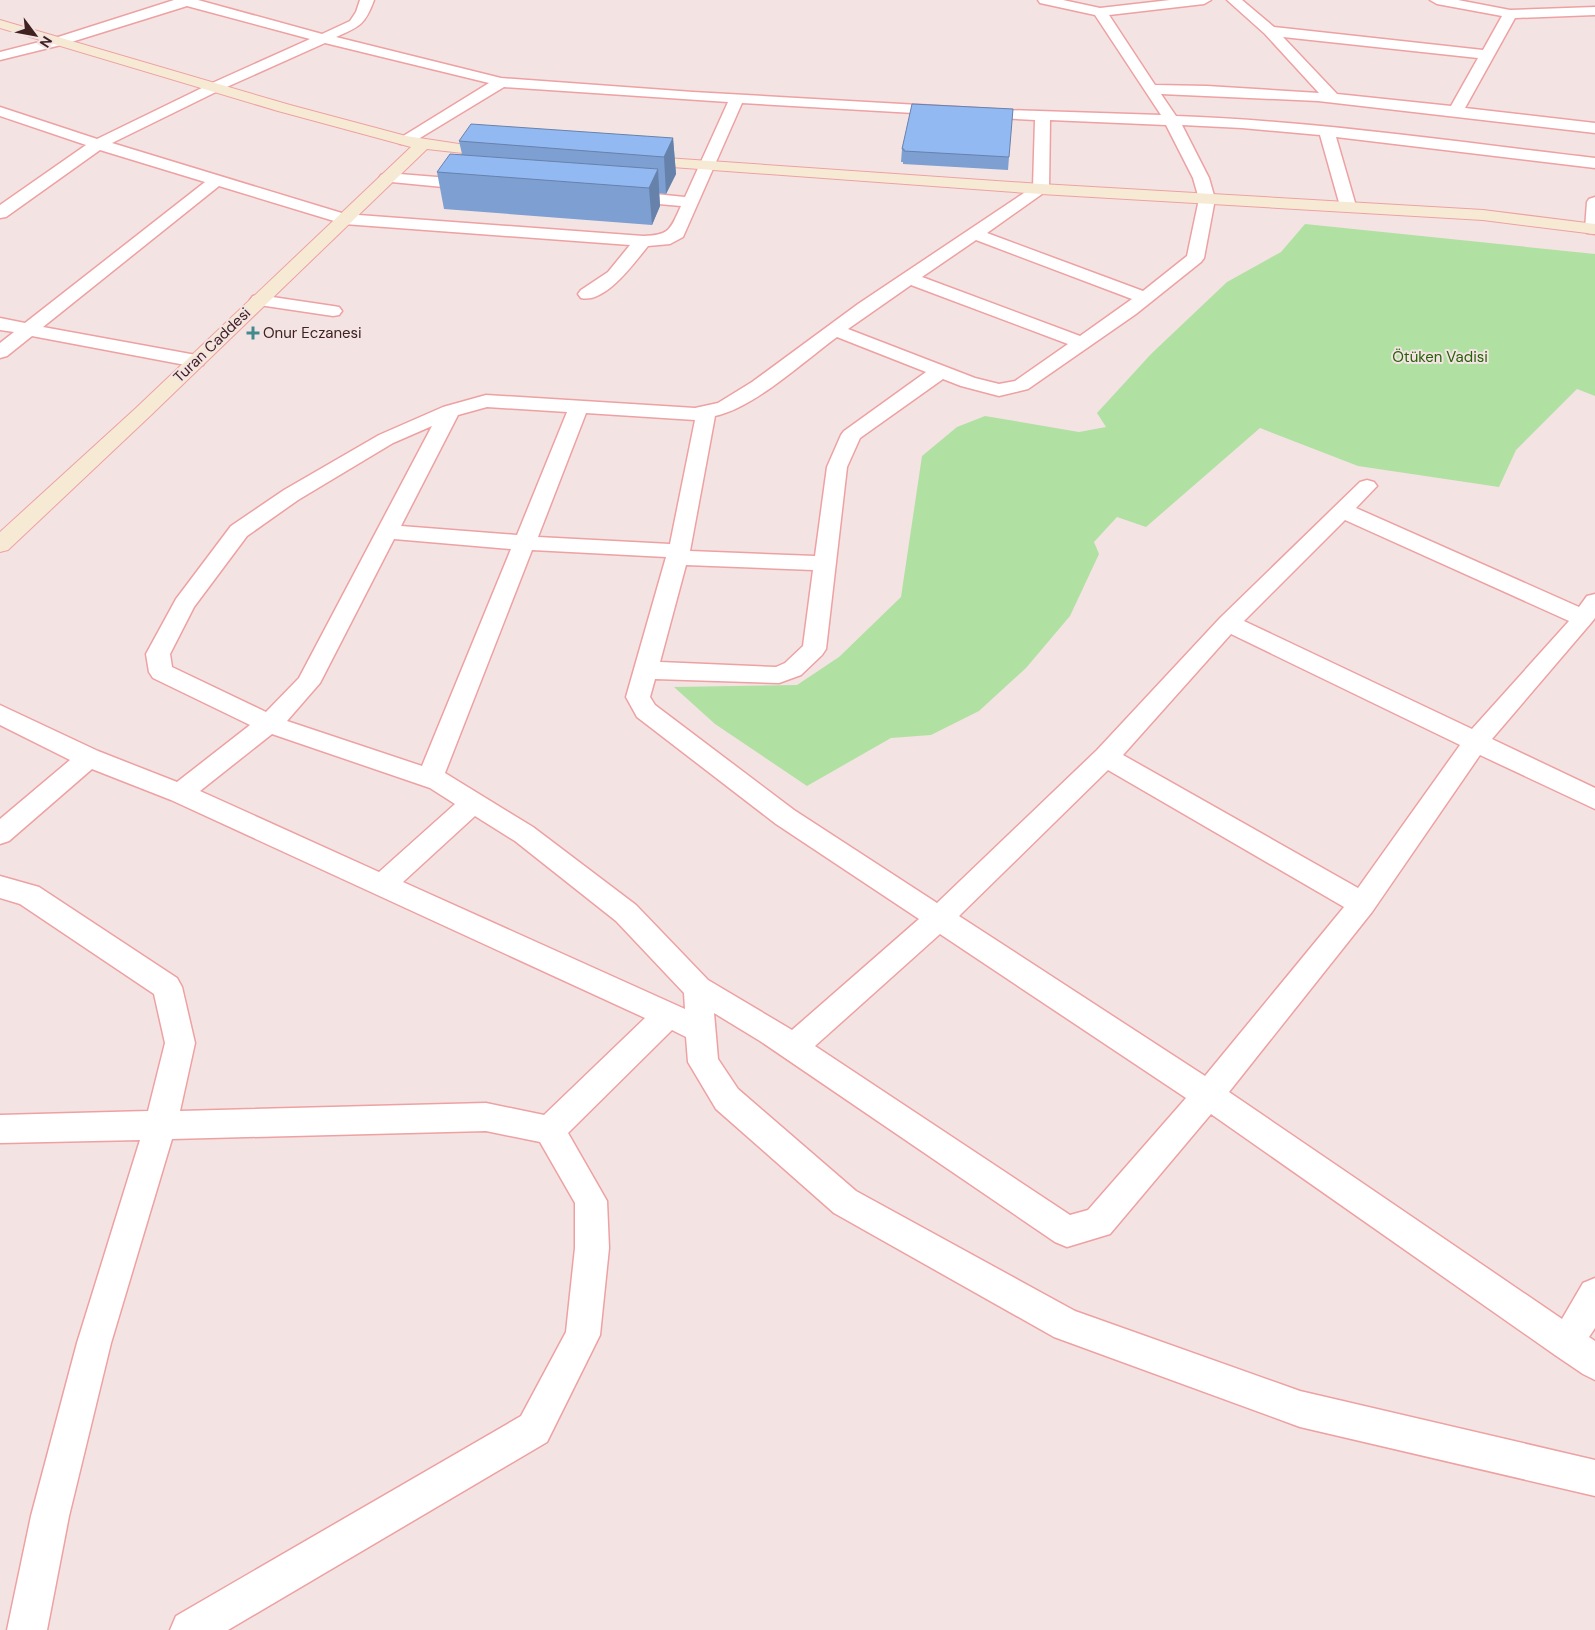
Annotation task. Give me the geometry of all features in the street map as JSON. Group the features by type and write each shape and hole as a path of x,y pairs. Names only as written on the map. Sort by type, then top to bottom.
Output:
{"street":[{"path":"0,213 98,144 215,87 355,24 363,12 367,0"},
{"path":"1045,0 1100,12 1204,0"},
{"path":"1234,0 1270,31 1332,98"},
{"path":"1437,0 1510,14 1595,12"},
{"path":"0,56 60,41 186,1 321,38 501,82 737,99 1043,116 1242,123 1326,131 1595,163"},
{"path":"835,330 941,371 998,390 1020,385 1145,298 1195,258 1207,199 1201,178 1172,121 1100,12"},
{"path":"1455,112 1510,14"},
{"path":"0,24 284,108 414,142 459,149 518,154"},
{"path":"1270,31 1486,55"},
{"path":"414,142 501,82"},
{"path":"1151,89 1194,89 1332,98 1595,128"},
{"path":"0,112 344,219 643,241 664,240 677,233 737,99"},
{"path":"1041,189 1043,116"},
{"path":"1326,131 1348,206"},
{"name":"Turan Caddesi","path":"0,545 387,178 414,142"},
{"path":"618,160 1041,189 1483,215 1594,233"},
{"path":"387,178 485,186"},
{"path":"0,352 217,180"},
{"path":"1041,189 909,278 759,386 724,408 695,414 486,401 450,411 386,438 291,495 239,531 184,604 158,654 161,672 269,724 439,781 524,834 626,914 698,989 793,1047 1067,1231 1098,1223 1208,1095 1362,904 1476,741 1589,610 1342,510"},
{"path":"613,196 691,202"},
{"path":"1207,199 1251,209 1490,230 1594,233"},
{"path":"1594,233 1595,202"},
{"path":"974,234 1145,298"},
{"path":"587,294 614,276 643,241"},
{"path":"909,278 1082,343"},
{"path":"259,300 333,311"},
{"path":"0,324 196,361"},
{"path":"645,670 779,675 793,669 814,649 837,467 851,435 941,371"},
{"path":"430,778 580,407"},
{"path":"180,793 269,724 308,683 450,411"},
{"path":"706,412 678,554 638,697 646,711 785,817 1208,1095 1595,1362"},
{"path":"793,1047 939,918 1106,757 1228,623 1367,486"},
{"path":"387,532 825,563"},
{"path":"1228,623 1595,799"},
{"path":"0,714 89,758 180,793 701,1030"},
{"path":"1106,757 1362,904"},
{"path":"0,834 89,758"},
{"path":"382,884 473,803"},
{"path":"0,888 28,895 167,987 180,1042 161,1124 94,1343 50,1516 27,1630"},
{"path":"698,989 703,1062 727,1099 845,1202 1066,1325 1300,1409 1595,1478"},
{"path":"550,1130 668,1015"},
{"path":"0,1130 161,1124 486,1117 550,1130 590,1201 592,1248 583,1335 534,1428 190,1630"},
{"path":"1567,1343 1595,1295"}],"green space":[{"name":"Ötüken Vadisi","path":"1305,224 1595,254 1595,396 1577,389 1516,450 1499,487 1358,466 1260,428 1146,527 1117,517 1094,542 1099,554 1070,616 1026,668 979,711 931,735 891,738 807,786 715,724 674,687 797,685 839,657 901,597 922,456 957,427 985,416 1079,432 1106,427 1097,413 1151,354 1227,282 1281,252"}],"building":[{"path":"912,104 1013,109 1009,157 904,151 902,149"},
{"path":"471,124 673,138 664,157 459,141"},
{"path":"450,154 658,169 649,188 437,172"}],"place":[{"name":"Onur Eczanesi","path":"253,333"}]}
